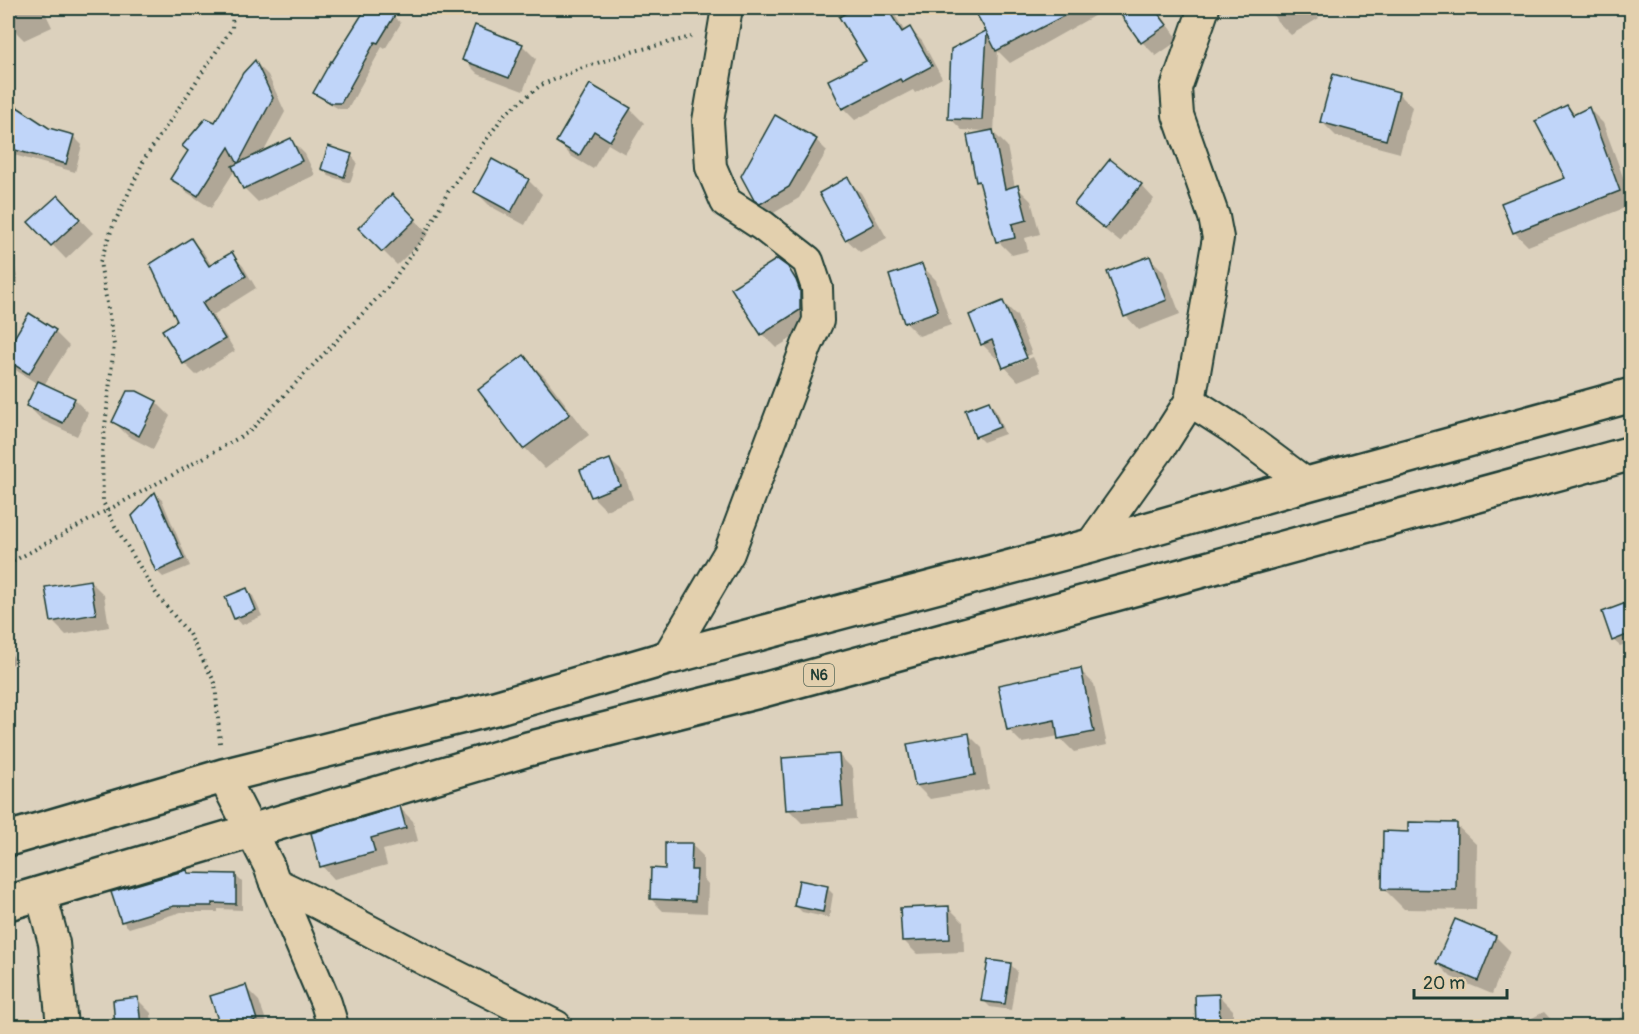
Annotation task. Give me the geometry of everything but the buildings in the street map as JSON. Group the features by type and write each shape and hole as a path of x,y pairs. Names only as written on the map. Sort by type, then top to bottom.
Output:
{"highway":[{"path":"8,839 223,776 495,708 667,658 1090,546 1632,395"},
{"name":"N6","path":"8,903 528,749 759,691 1632,453"}],"street":[{"path":"1090,546 1162,445 1190,401 1218,238 1214,218 1178,115 1176,88 1204,8"},
{"path":"667,658 729,553 818,321 817,288 808,261 763,226 726,202 711,167 708,121 725,19"},
{"path":"1190,401 1232,428 1307,484"},
{"path":"223,776 268,866 326,1003 333,1026"},
{"path":"275,884 319,904 556,1026"},
{"path":"41,894 54,943 63,1026"}],"path":[{"path":"223,776 215,683 189,634 157,595 103,502 102,454 114,345 100,262 113,226 145,158 232,28 233,8"},
{"path":"8,564 249,432 388,287 423,238 448,192 505,114 541,85 585,67 725,19"}]}
